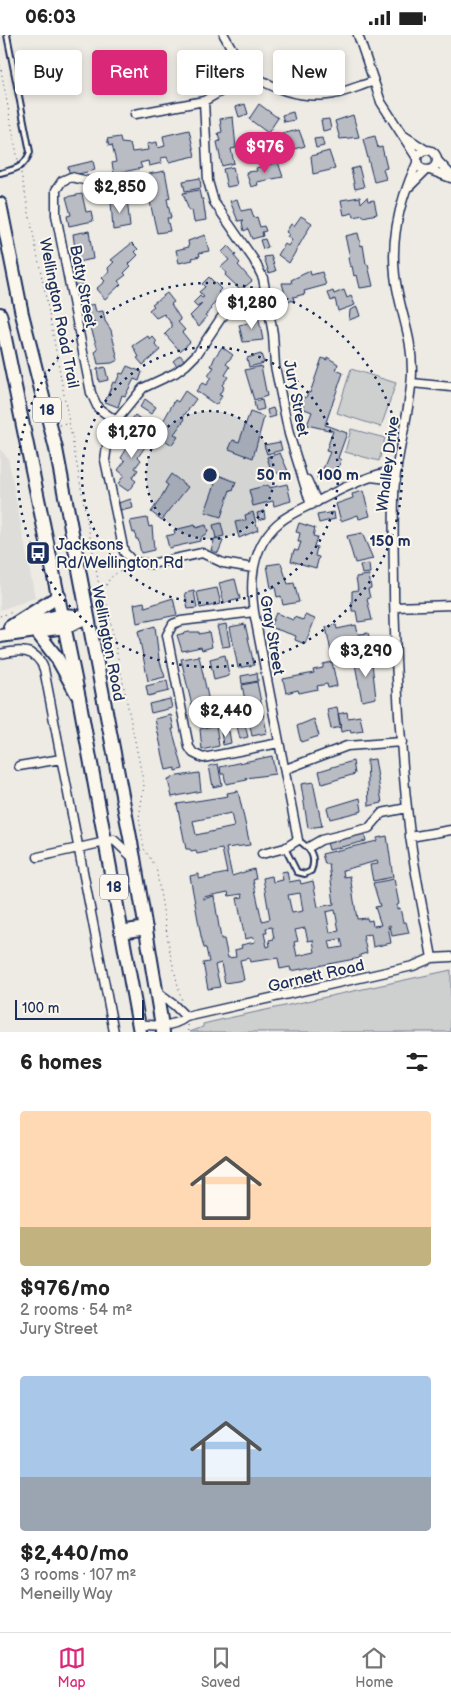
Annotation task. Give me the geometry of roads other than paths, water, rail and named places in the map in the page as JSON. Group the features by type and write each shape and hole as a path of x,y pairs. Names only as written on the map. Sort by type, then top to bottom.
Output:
{"main road":[{"name":"Wellington Road","path":"0,203 22,314 56,449 134,858 162,1029"},
{"name":"18","path":"0,315 64,621 139,1028"},
{"path":"5,629 59,596"},
{"path":"5,629 87,617"},
{"path":"0,636 37,632 64,621"},
{"path":"37,632 57,658 79,698"},
{"path":"121,932 146,929"}],"street":[{"path":"224,35 232,50"},
{"path":"358,35 380,102 402,133 417,161 428,170 451,176"},
{"path":"263,79 280,89 313,95 328,95 372,82"},
{"path":"135,114 204,101 214,95"},
{"name":"Jury Street","path":"204,101 208,181 214,201 254,260 268,295 275,366 289,434 314,503"},
{"path":"402,133 435,154 437,160 451,176"},
{"path":"417,161 420,153 426,150"},
{"path":"428,170 434,167 437,160"},
{"name":"Whalley Drive","path":"417,161 398,219 394,267 398,294 410,334 412,383 396,480 395,607 402,742 410,837 432,958"},
{"name":"Whalley Drive","path":"410,186 428,170"},
{"name":"Batty Street","path":"116,421 98,407 91,393 56,215 56,190 62,181 71,177 92,182 123,179"},
{"path":"253,568 223,563 202,553 151,564 133,562 124,552 106,469 106,445 116,421 143,388 175,373 197,355 220,318 241,304 268,295"},
{"path":"412,383 451,387"},
{"name":"Gray Street","path":"298,840 286,769 251,594 253,568 256,557 269,533 281,521 376,473 397,470"},
{"path":"369,477 396,480"},
{"path":"395,607 451,605"},
{"path":"254,612 181,621 173,624 166,635 189,747 193,753 203,758 280,743"},
{"path":"0,654 22,650 35,655 44,669 114,1032"},
{"path":"286,769 347,746 402,742"},
{"path":"19,766 61,759"},
{"path":"309,847 321,840 369,827 382,813 408,808"},
{"path":"410,837 451,830"},
{"path":"262,854 285,848 298,840"},
{"path":"38,857 106,842 118,842 134,858"},
{"name":"Garnett Road","path":"139,1028 162,1029 179,1023 186,1017 413,966 432,958 451,957"},
{"path":"156,992 174,1005 186,1017"}],"lane":[{"path":"0,173 20,168 26,163 30,152 7,35"},
{"path":"285,848 297,872 305,874 311,871 313,858 309,847 298,840"}],"place":[{"name":"Jacksons Rd/Wellington Rd","path":"38,553"}]}
